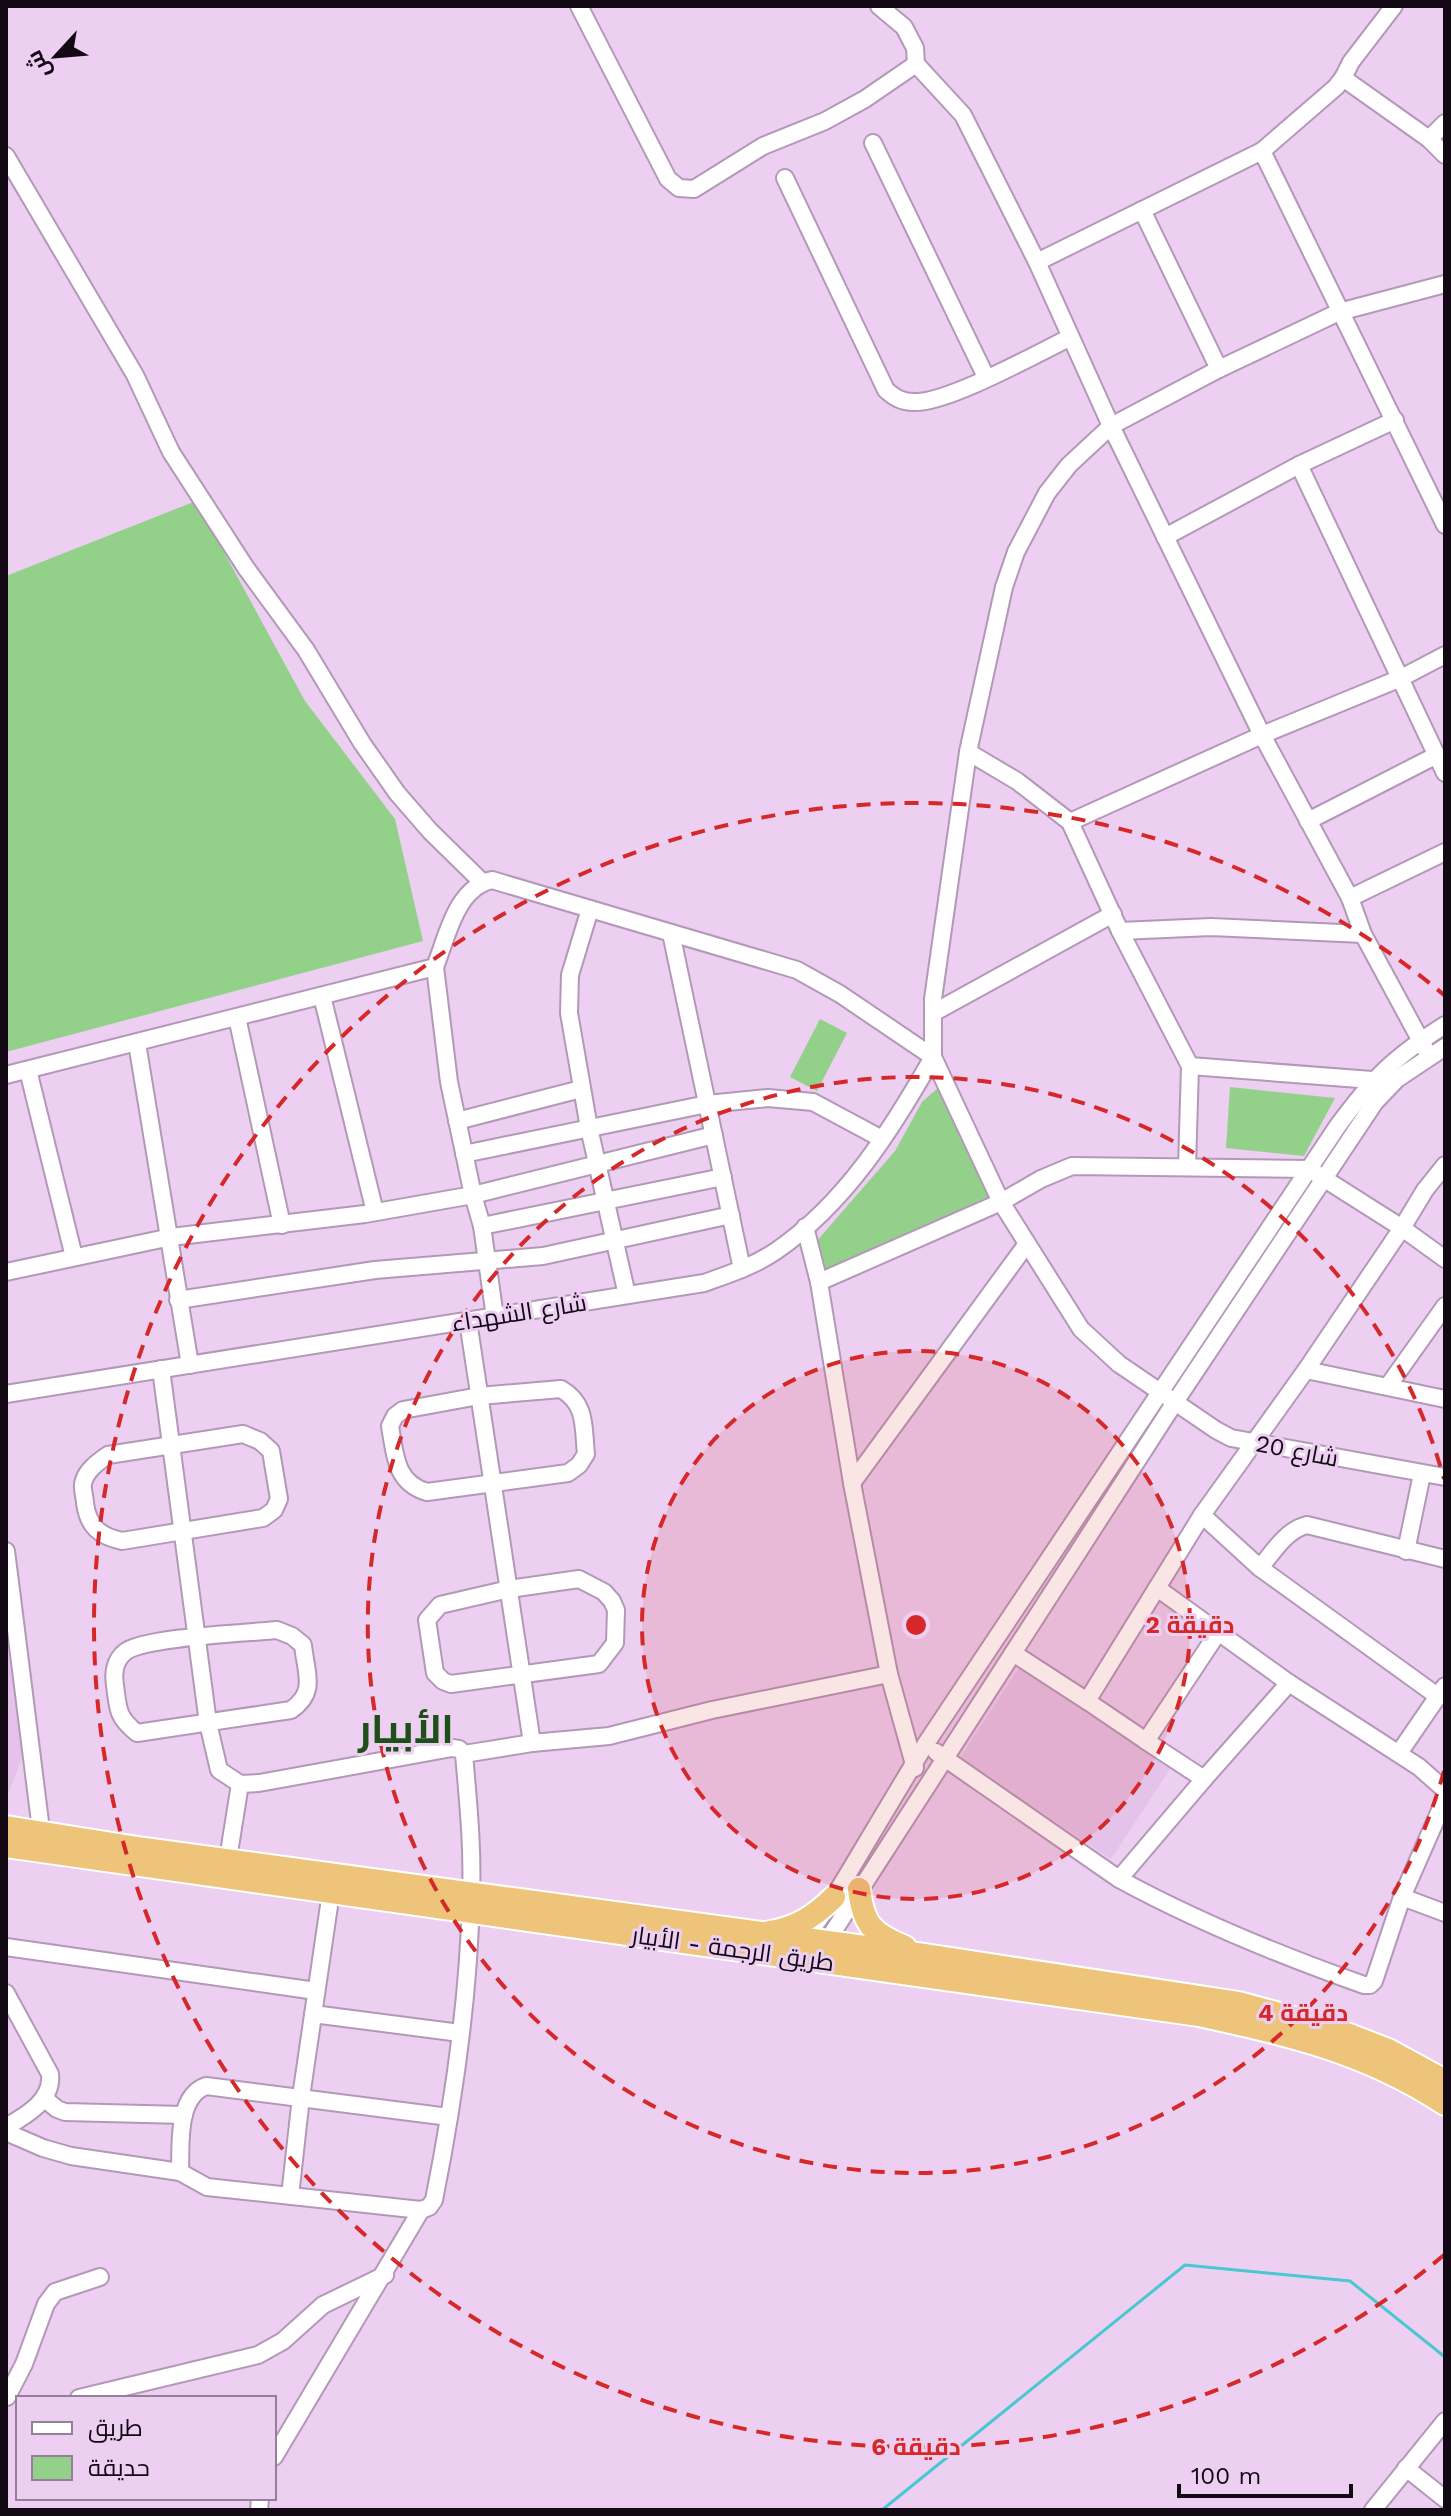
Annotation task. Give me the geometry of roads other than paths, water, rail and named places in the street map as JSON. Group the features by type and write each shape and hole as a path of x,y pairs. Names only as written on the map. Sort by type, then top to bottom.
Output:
{"highway":[{"name":"طريق الرجمة - الأبيار","path":"6,1827 228,1859 471,1901 810,1950 1199,2015 1281,2033 1362,2058 1445,2104"},
{"name":"طريق الرجمة - الأبيار","path":"6,1846 331,1892 471,1901 757,1932 810,1950 924,1955 1239,2003 1334,2029 1388,2050 1445,2081"},
{"path":"859,1889 864,1916 876,1933 924,1955"},
{"path":"757,1932 792,1927 808,1920 834,1897"}],"street":[{"path":"579,6 668,179 679,188 694,189 763,146 825,121 865,99 916,64"},
{"path":"879,6 904,27 915,48 916,64 963,115 1037,262 1069,338 1262,735 1350,898 1363,934 1429,1056"},
{"path":"1037,262 1262,151 1336,87 1394,6"},
{"path":"1343,78 1429,139 1445,155"},
{"path":"1429,139 1445,123"},
{"path":"873,143 986,377"},
{"path":"1262,151 1445,525"},
{"path":"6,156 135,375 171,452 246,568 306,650 362,743 397,793 482,882"},
{"path":"785,178 886,390 897,399 916,402 940,398 1069,338"},
{"path":"1142,210 1219,369"},
{"path":"933,1057 933,1013 950,867 968,752 1004,587 1016,552 1047,493 1069,465 1111,426 1219,369 1339,312 1445,284"},
{"path":"1165,537 1299,465 1395,420"},
{"path":"1299,465 1445,773"},
{"path":"1070,822 1262,735 1401,678 1445,655"},
{"path":"968,752 1017,781 1070,822 1120,931 1190,1066 1187,1167"},
{"path":"1308,821 1437,755"},
{"path":"1350,898 1445,852"},
{"path":"495,1317 482,1226 449,1082 435,967 460,904 482,882 492,880 797,970 840,994 933,1057"},
{"path":"590,909 570,975 569,1013 596,1163 627,1295"},
{"path":"933,1013 1113,914"},
{"path":"1120,931 1211,927 1363,934"},
{"path":"671,933 742,1269"},
{"path":"6,1075 435,967"},
{"path":"322,996 375,1212"},
{"path":"237,1017 282,1225"},
{"path":"810,1950 834,1897 925,1745 1168,1397 1316,1173 1372,1080 1445,1025"},
{"path":"137,1043 190,1365"},
{"path":"1316,1173 1397,1079 1445,1047"},
{"name":"شارع الشهداء","path":"6,1394 704,1283 742,1269 776,1251 833,1205 899,1116 933,1057"},
{"name":"شارع 20","path":"933,1057 1001,1202 1026,1245 1081,1329 1119,1364 1231,1438 1445,1477"},
{"path":"1190,1066 1372,1080"},
{"path":"28,1070 74,1257"},
{"path":"457,1121 581,1089"},
{"path":"464,1154 707,1104 768,1098 813,1102 882,1139"},
{"path":"6,1272 171,1237 282,1225 473,1195 714,1135"},
{"path":"1087,1701 1202,1515 1306,1370 1425,1190 1445,1165"},
{"path":"819,1282 1001,1202 1041,1179 1072,1166 1316,1173 1445,1259"},
{"path":"482,1226 723,1177"},
{"path":"178,1300 375,1270 543,1256 731,1215"},
{"path":"805,1227 819,1282 852,1483 889,1674 913,1765 925,1787"},
{"path":"852,1483 1026,1245"},
{"path":"1388,1386 1445,1306"},
{"path":"468,1321 532,1743"},
{"path":"6,1993 50,2074 51,2085 45,2099 6,2129 43,2148 71,2156 180,2172 207,2187 421,2210 429,2207 434,2200 460,2033 471,1901 464,1754 452,1748 259,1783 240,1784 219,1770 208,1723 161,1369"},
{"path":"1306,1370 1445,1399"},
{"path":"561,1389 573,1396 580,1404 586,1454 579,1465 568,1473 492,1482 427,1492 416,1489 398,1470 390,1426 395,1416 403,1410 479,1396 561,1389"},
{"path":"810,1950 859,1889 1013,1653 1168,1397"},
{"path":"243,1434 260,1441 271,1451 279,1499 274,1510 263,1518 183,1532 122,1541 100,1534 87,1517 83,1483 95,1463 108,1455 243,1434"},
{"path":"1406,1551 1422,1474"},
{"path":"1202,1515 1260,1568 1441,1690 1399,1753"},
{"path":"1260,1568 1284,1539 1297,1528 1307,1525 1445,1559"},
{"path":"6,1551 9,1603 41,1830"},
{"path":"579,1579 604,1592 612,1601 616,1610 615,1643 599,1664 521,1673 451,1684 443,1681 435,1673 427,1620 440,1605 509,1589 579,1579"},
{"path":"1157,1588 1289,1683 1399,1753 1445,1790"},
{"path":"277,1630 303,1645 308,1692 303,1702 291,1710 208,1723 137,1733 118,1714 113,1673 120,1657 136,1646 277,1630"},
{"path":"1146,1741 1219,1631"},
{"path":"1013,1653 1204,1779"},
{"path":"464,1754 532,1743 609,1736 712,1710 889,1674"},
{"path":"1119,1879 1289,1683"},
{"path":"925,1745 1119,1879 1178,1911 1280,1955 1364,1985 1374,1981 1402,1897 1445,1799"},
{"path":"228,1859 240,1784"},
{"path":"290,2196 331,1892"},
{"path":"1402,1897 1445,1913"},
{"path":"6,1947 316,1991"},
{"path":"313,2014 460,2033"},
{"path":"180,2172 184,2115 192,2097 206,2086 449,2117"},
{"path":"45,2099 65,2112 184,2115"},
{"path":"276,2454 421,2210"},
{"path":"87,2396 258,2355 283,2341 323,2305 385,2275"},
{"path":"11,2397 46,2304 55,2292 100,2277"},
{"path":"1373,2510 1445,2421"},
{"path":"1406,2468 1445,2499"}],"waterway":[{"path":"882,2510 1185,2265 1350,2281 1445,2357"}],"district":[{"name":"الأبيار","path":"406,1729"}]}
